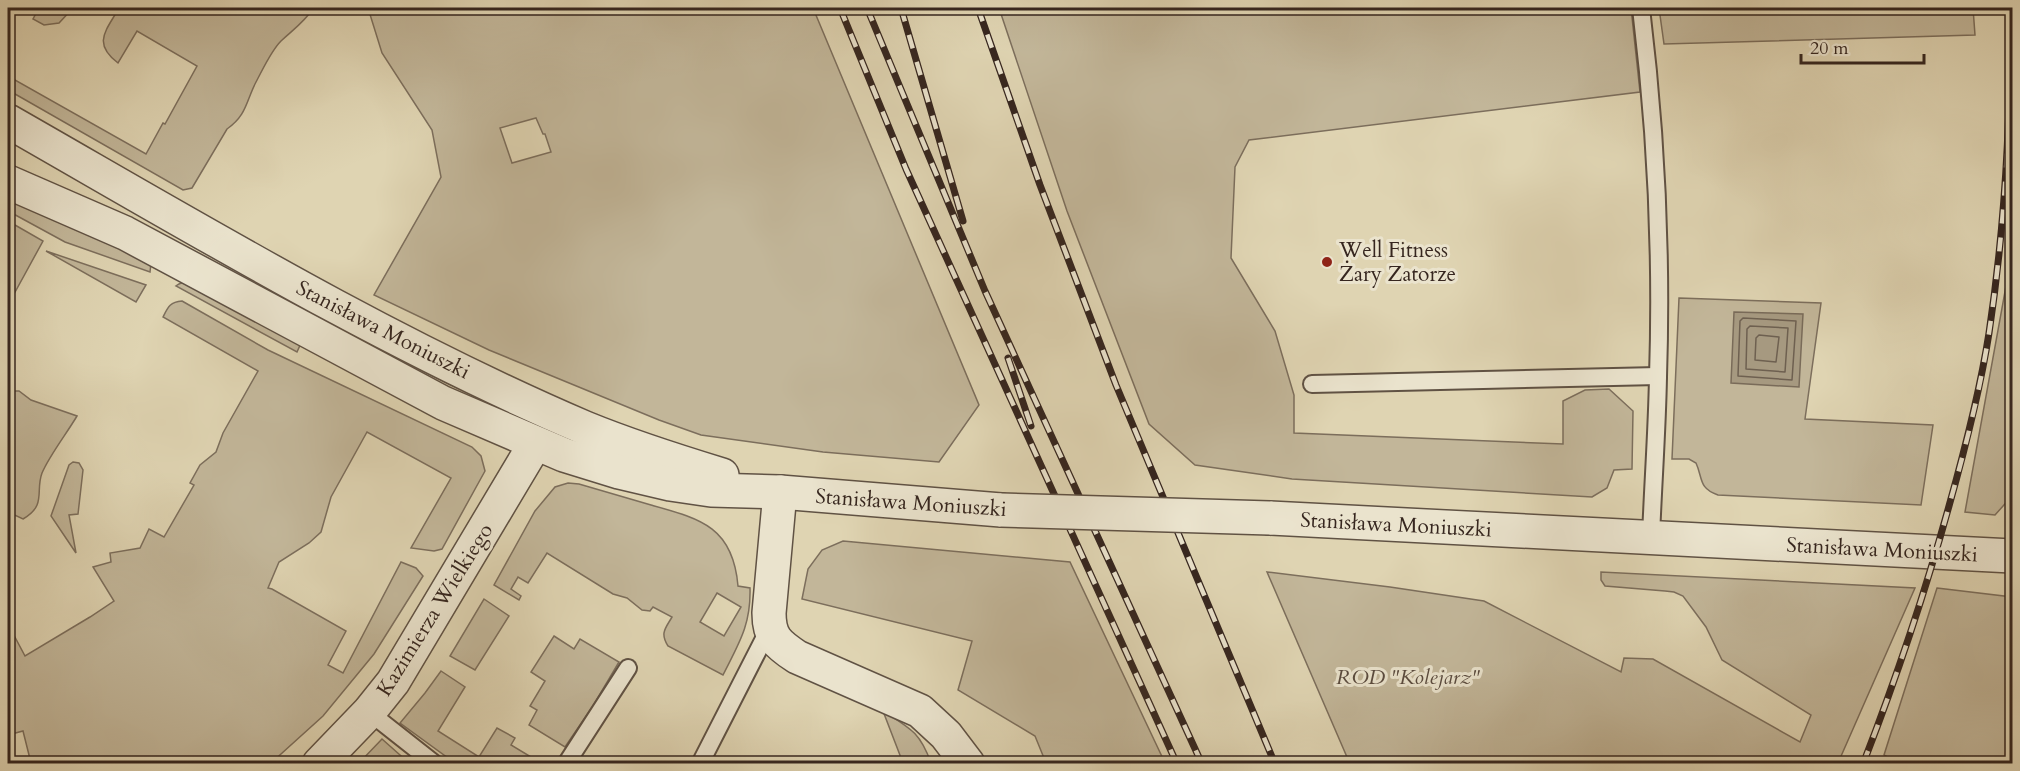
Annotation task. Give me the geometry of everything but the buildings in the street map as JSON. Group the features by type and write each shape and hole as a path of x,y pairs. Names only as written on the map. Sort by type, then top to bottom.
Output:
{"street":[{"name":"Stanisława Moniuszki","path":"8,121 281,277 454,368 586,428 667,458 780,492"},
{"name":"Stanisława Moniuszki","path":"8,182 125,233 443,403 564,455 619,472 670,484 711,490 780,492 1001,510 1270,518 2013,556"},
{"name":"Kazimierza Wielkiego","path":"319,764 369,712 393,682 536,444"},
{"path":"780,492 769,629 781,647 796,657 920,711 946,735 968,764"}],"lane":[{"path":"1641,8 1649,70 1658,236 1658,376 1651,537"},
{"path":"1312,384 1658,376"},
{"path":"700,764 769,629"},
{"path":"566,764 628,668"},
{"path":"369,712 435,764"}],"green space":[{"path":"39,8 73,8 59,23 44,25 33,19"},
{"path":"119,8 314,8 274,50 239,118 227,129 192,188 183,190 8,90 8,76 146,154 197,66 137,31 118,63 110,56 103,43 106,30"},
{"path":"368,8 813,8 979,405 939,462 823,452 701,435 489,350 374,295 441,177 432,130 382,53","holes":["536,118 545,134 551,152 512,163 500,128"]},
{"path":"999,8 1631,8 1640,92 1249,140 1235,167 1231,258 1275,331 1294,395 1294,433 1563,444 1563,401 1585,390 1609,389 1633,411 1632,469 1614,470 1607,488 1592,497 1292,479 1195,465 1149,424 1067,211"},
{"path":"1659,8 1973,8 1975,35 1664,44"},
{"path":"8,191 151,263 150,272 65,242 8,211"},
{"path":"8,221 43,241 8,305"},
{"path":"46,251 146,285 136,302"},
{"path":"2012,253 2012,496 1995,515 1965,512"},
{"path":"186,281 301,343 297,352 176,286"},
{"path":"1679,298 1821,303 1805,419 1933,425 1921,505 1718,495 1707,489 1702,482 1696,463 1689,459 1672,459"},
{"path":"182,301 268,350 472,447 481,456 485,471 442,549 434,551 411,548 451,478 367,432 331,497 321,532 309,543 279,562 268,588 346,631 328,665 343,673 401,562 416,568 423,576 374,654 323,716 271,763 31,763 23,731 8,735 8,624 25,656 114,601 93,567 111,562 110,553 140,548 149,529 164,537 194,485 190,483 200,465 216,452 223,433 258,371 163,317 170,306"},
{"path":"8,391 19,391 31,400 77,416 45,466 35,509 23,519 8,512"},
{"path":"73,462 79,463 83,470 78,514 69,515 76,553 51,516 69,465"},
{"path":"568,483 579,484 669,510 699,521 721,538 735,566 738,586 750,588 746,623 723,675 668,646 664,634 672,617 653,607 650,611 642,610 627,598 613,594 547,553 528,583 518,577 511,589 521,596 519,600 494,585 535,511 555,487","holes":["717,593 741,607 724,636 700,622"]},
{"path":"843,541 1070,562 1165,763 1046,763 1035,736 958,690 972,641 802,599 808,569 822,550"},
{"name":"ROD \"Kolejarz\"","path":"1267,572 1484,601 1621,672 1624,658 1653,659 1800,742 1811,715 1722,660 1706,627 1683,596 1674,592 1605,586 1601,580 1601,572 1915,588 1838,763 1350,764"},
{"path":"1937,588 2012,597 2012,763 1898,763 1884,755"},
{"path":"484,599 509,616 475,670 450,656"},
{"path":"554,636 574,649 580,639 619,662 565,747 529,725 537,710 530,706 545,681 531,672"},
{"path":"441,671 465,687 438,731 479,757 497,728 515,738 511,745 541,763 455,763 400,723"},
{"path":"883,711 918,737 931,763 903,763"},
{"path":"382,739 409,763 359,763"}],"water":[{"path":"1734,312 1803,314 1799,387 1731,383"}],"railway":[{"path":"840,8 906,169 1177,764"},
{"path":"867,8 985,291 1202,764"},
{"path":"901,8 963,221"},
{"path":"978,8 1040,185 1116,385 1275,764"},
{"path":"1863,764 1930,571 1961,463 1981,376 1995,293 2003,212 2008,130 2010,8"},
{"path":"1008,358 1031,426"}],"place":[{"name":"Well Fitness Żary Zatorze","path":"1327,262"}]}
